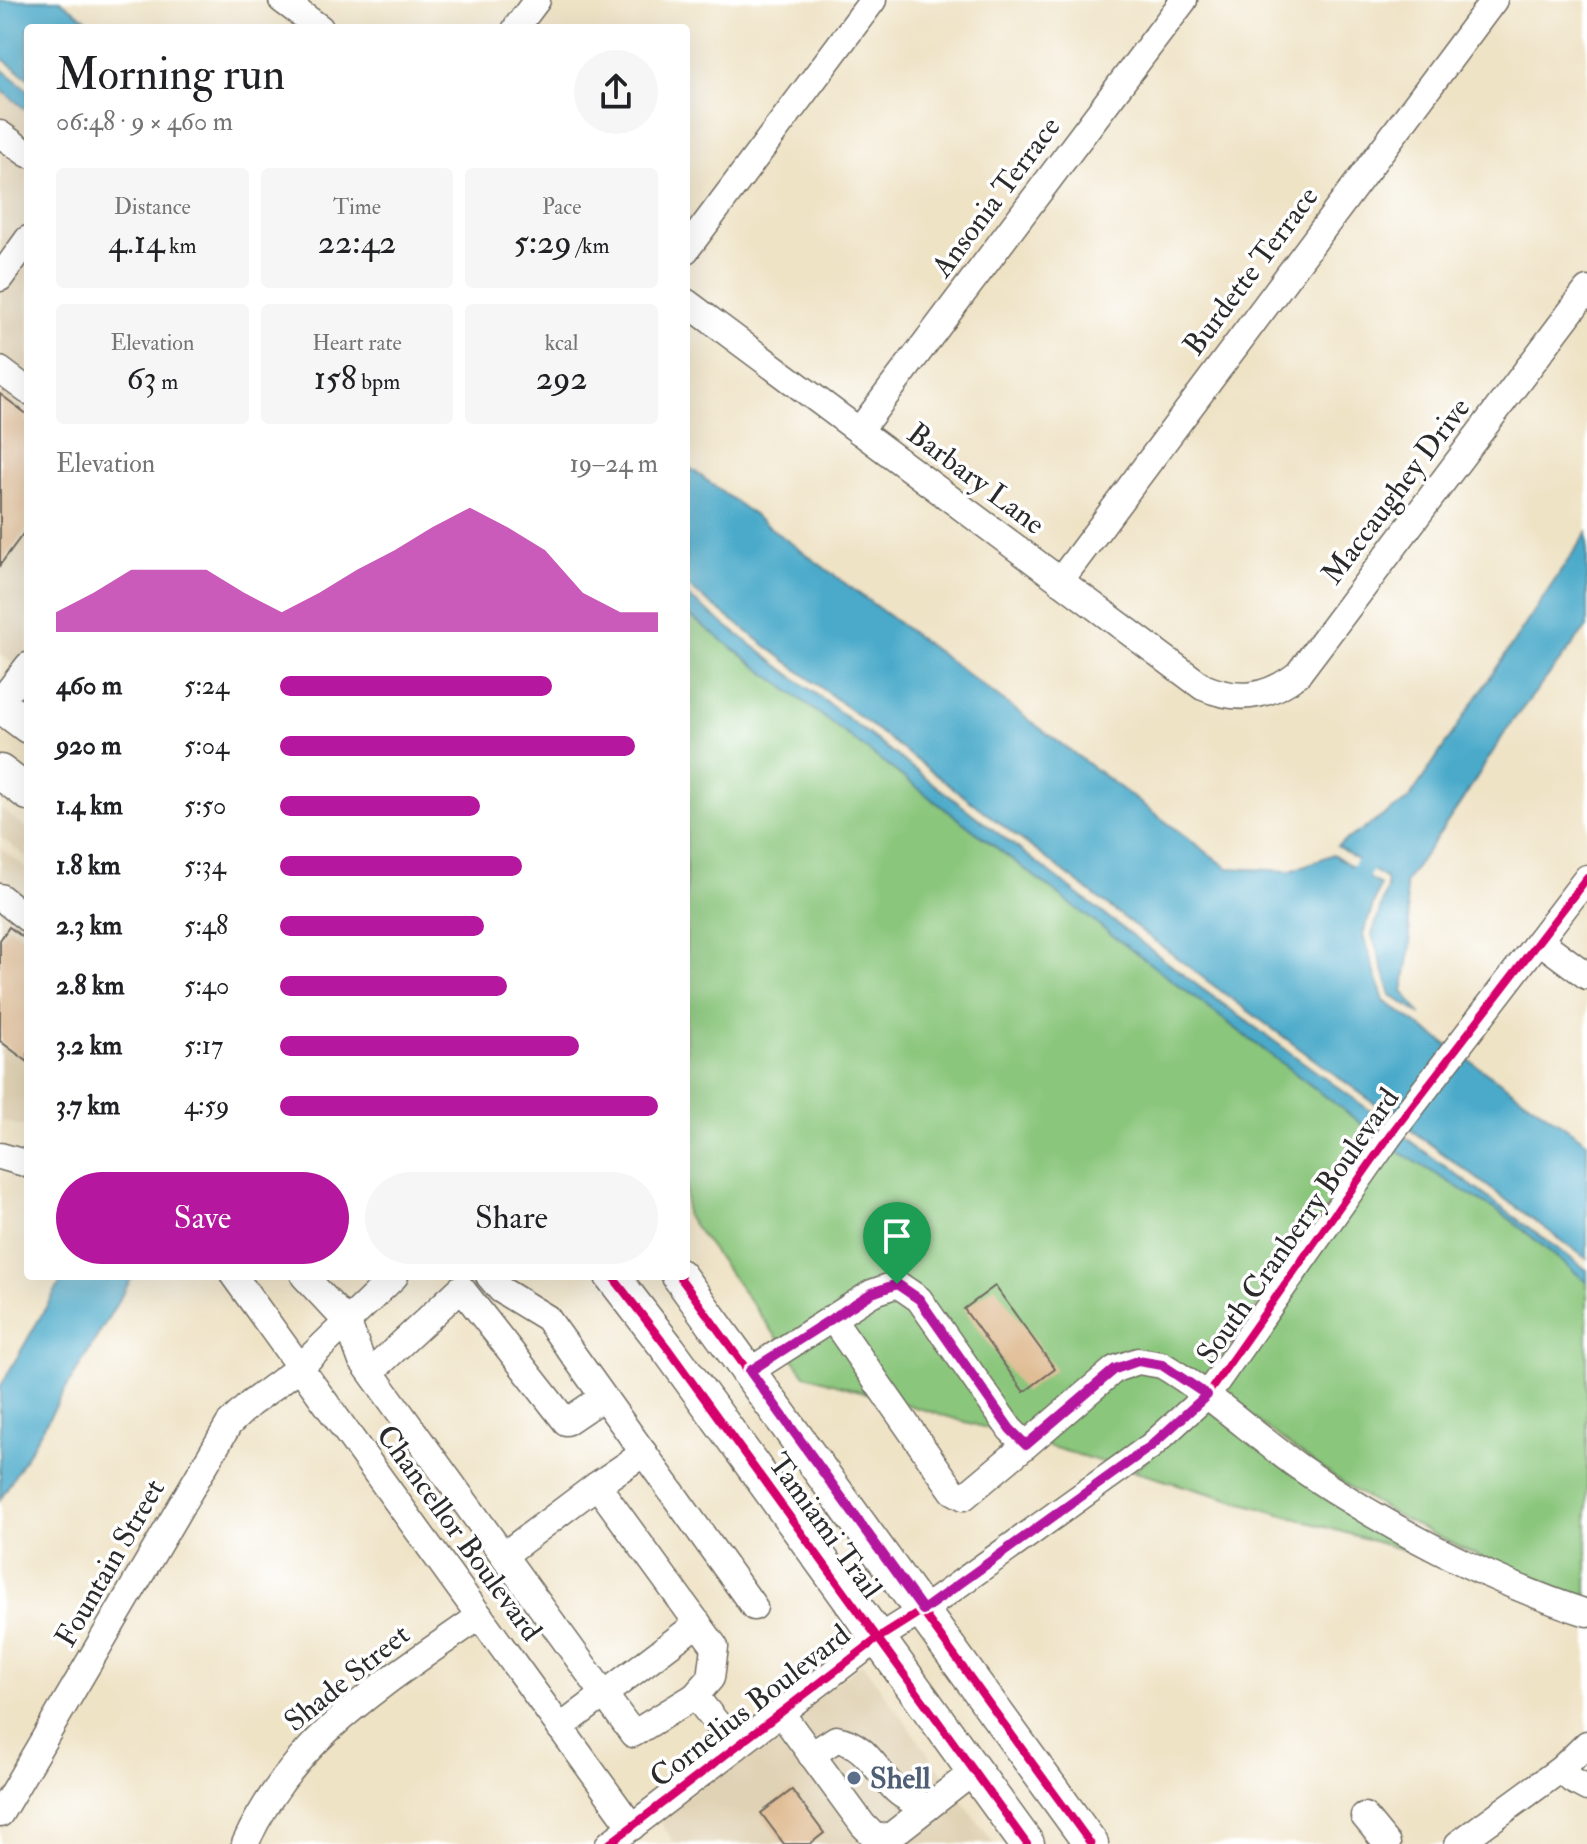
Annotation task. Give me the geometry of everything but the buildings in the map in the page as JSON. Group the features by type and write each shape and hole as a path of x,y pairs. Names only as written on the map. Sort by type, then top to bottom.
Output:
{"main road":[{"path":"0,703 24,723"},
{"path":"0,772 24,790"},
{"name":"Tamiami Trail","path":"615,1280 1027,1844"},
{"name":"Tamiami Trail","path":"682,1280 1091,1844"}],"street":[{"path":"282,0 315,24"},
{"path":"519,24 537,0"},
{"path":"690,245 873,0"},
{"name":"Ansonia Terrace","path":"859,431 1184,0"},
{"name":"Burdette Terrace","path":"1060,581 1494,0"},
{"path":"0,134 24,151"},
{"path":"0,278 24,245"},
{"name":"Maccaughey Drive","path":"1234,697 1269,693 1298,674 1587,290"},
{"name":"Barbary Lane","path":"690,305 1203,687 1234,697"},
{"path":"0,370 24,388"},
{"path":"0,703 24,671"},
{"name":"South Cranberry Boulevard","path":"923,1610 1151,1446 1207,1395 1390,1135 1587,878"},
{"path":"0,897 24,916"},
{"path":"1540,941 1587,976"},
{"path":"0,1156 24,1163"},
{"name":"Chancellor Boulevard","path":"237,1280 632,1827"},
{"path":"308,1280 348,1323 361,1359 633,1734 695,1696 711,1678 715,1647 597,1485"},
{"name":"Fountain Street","path":"0,1814 229,1424 250,1404 300,1367 391,1280"},
{"path":"492,1280 501,1290 547,1318 754,1607"},
{"path":"750,1371 872,1293 897,1284 919,1299 1010,1429 1026,1445"},
{"path":"371,1372 461,1288 566,1422 603,1397"},
{"path":"832,1318 953,1491 964,1497 1115,1369 1138,1361 1162,1365 1207,1395 1267,1444 1366,1510 1466,1563 1587,1613"},
{"path":"504,1555 644,1453"},
{"name":"Cornelius Boulevard","path":"609,1844 877,1639 923,1610"},
{"name":"Shade Street","path":"245,1844 275,1788 322,1734 370,1694 480,1616"},
{"path":"560,1728 698,1623"},
{"path":"695,1696 736,1747"},
{"path":"781,1713 863,1825 876,1838 892,1835 973,1772"},
{"path":"811,1755 836,1739 850,1741 862,1748 895,1790 928,1807"},
{"path":"1458,1844 1561,1769 1587,1744"},
{"path":"1561,1769 1587,1788"},
{"path":"1364,1816 1387,1844"}],"shaded area":[{"path":"0,89 24,108 24,655 16,666 0,654"},
{"path":"0,808 24,826 24,855 0,837"},
{"path":"0,848 24,866 24,1127 0,1120"},
{"path":"862,1663 994,1844 675,1844 658,1819"}],"green space":[{"path":"690,616 1378,1136 1200,1388 1146,1438 1109,1464 805,1375 690,1220"},
{"path":"1393,1148 1510,1219 1587,1282 1587,1602 1477,1555 1396,1515 1331,1475 1220,1393"},
{"path":"1207,1409 1435,1559 1133,1471"}],"water":[{"path":"0,0 60,0 93,24 24,24 24,75 0,57"},
{"path":"0,68 24,87 24,108 0,89"},
{"path":"690,468 1228,868 1291,871 1333,854 1380,885 1363,935 1384,1001 1587,1142 1587,1259 1206,980 690,588"},
{"path":"1587,532 1587,627 1511,723 1405,883 1411,946 1403,991 1421,1015 1391,995 1372,935 1387,888 1386,879 1337,846 1409,799"},
{"path":"690,598 1201,988 1387,1123 1378,1136 690,616"},
{"path":"1402,1135 1587,1270 1587,1282 1510,1219 1393,1148"},
{"path":"62,1280 131,1280 0,1500 0,1387"}],"waterway":[{"path":"1360,872 1381,842"}],"cycle path":[{"path":"609,1844 877,1639 923,1610 1151,1446 1207,1395 1390,1135 1587,878"},
{"path":"615,1280 1027,1844"},
{"path":"682,1280 1091,1844"}],"place":[{"name":"Shell","path":"854,1778"}],"route":[{"path":"897,1284 919,1299 1010,1429 1026,1445 1115,1369 1138,1361 1162,1365 1207,1395 1151,1446 923,1610 750,1371 872,1293 897,1284"}]}
